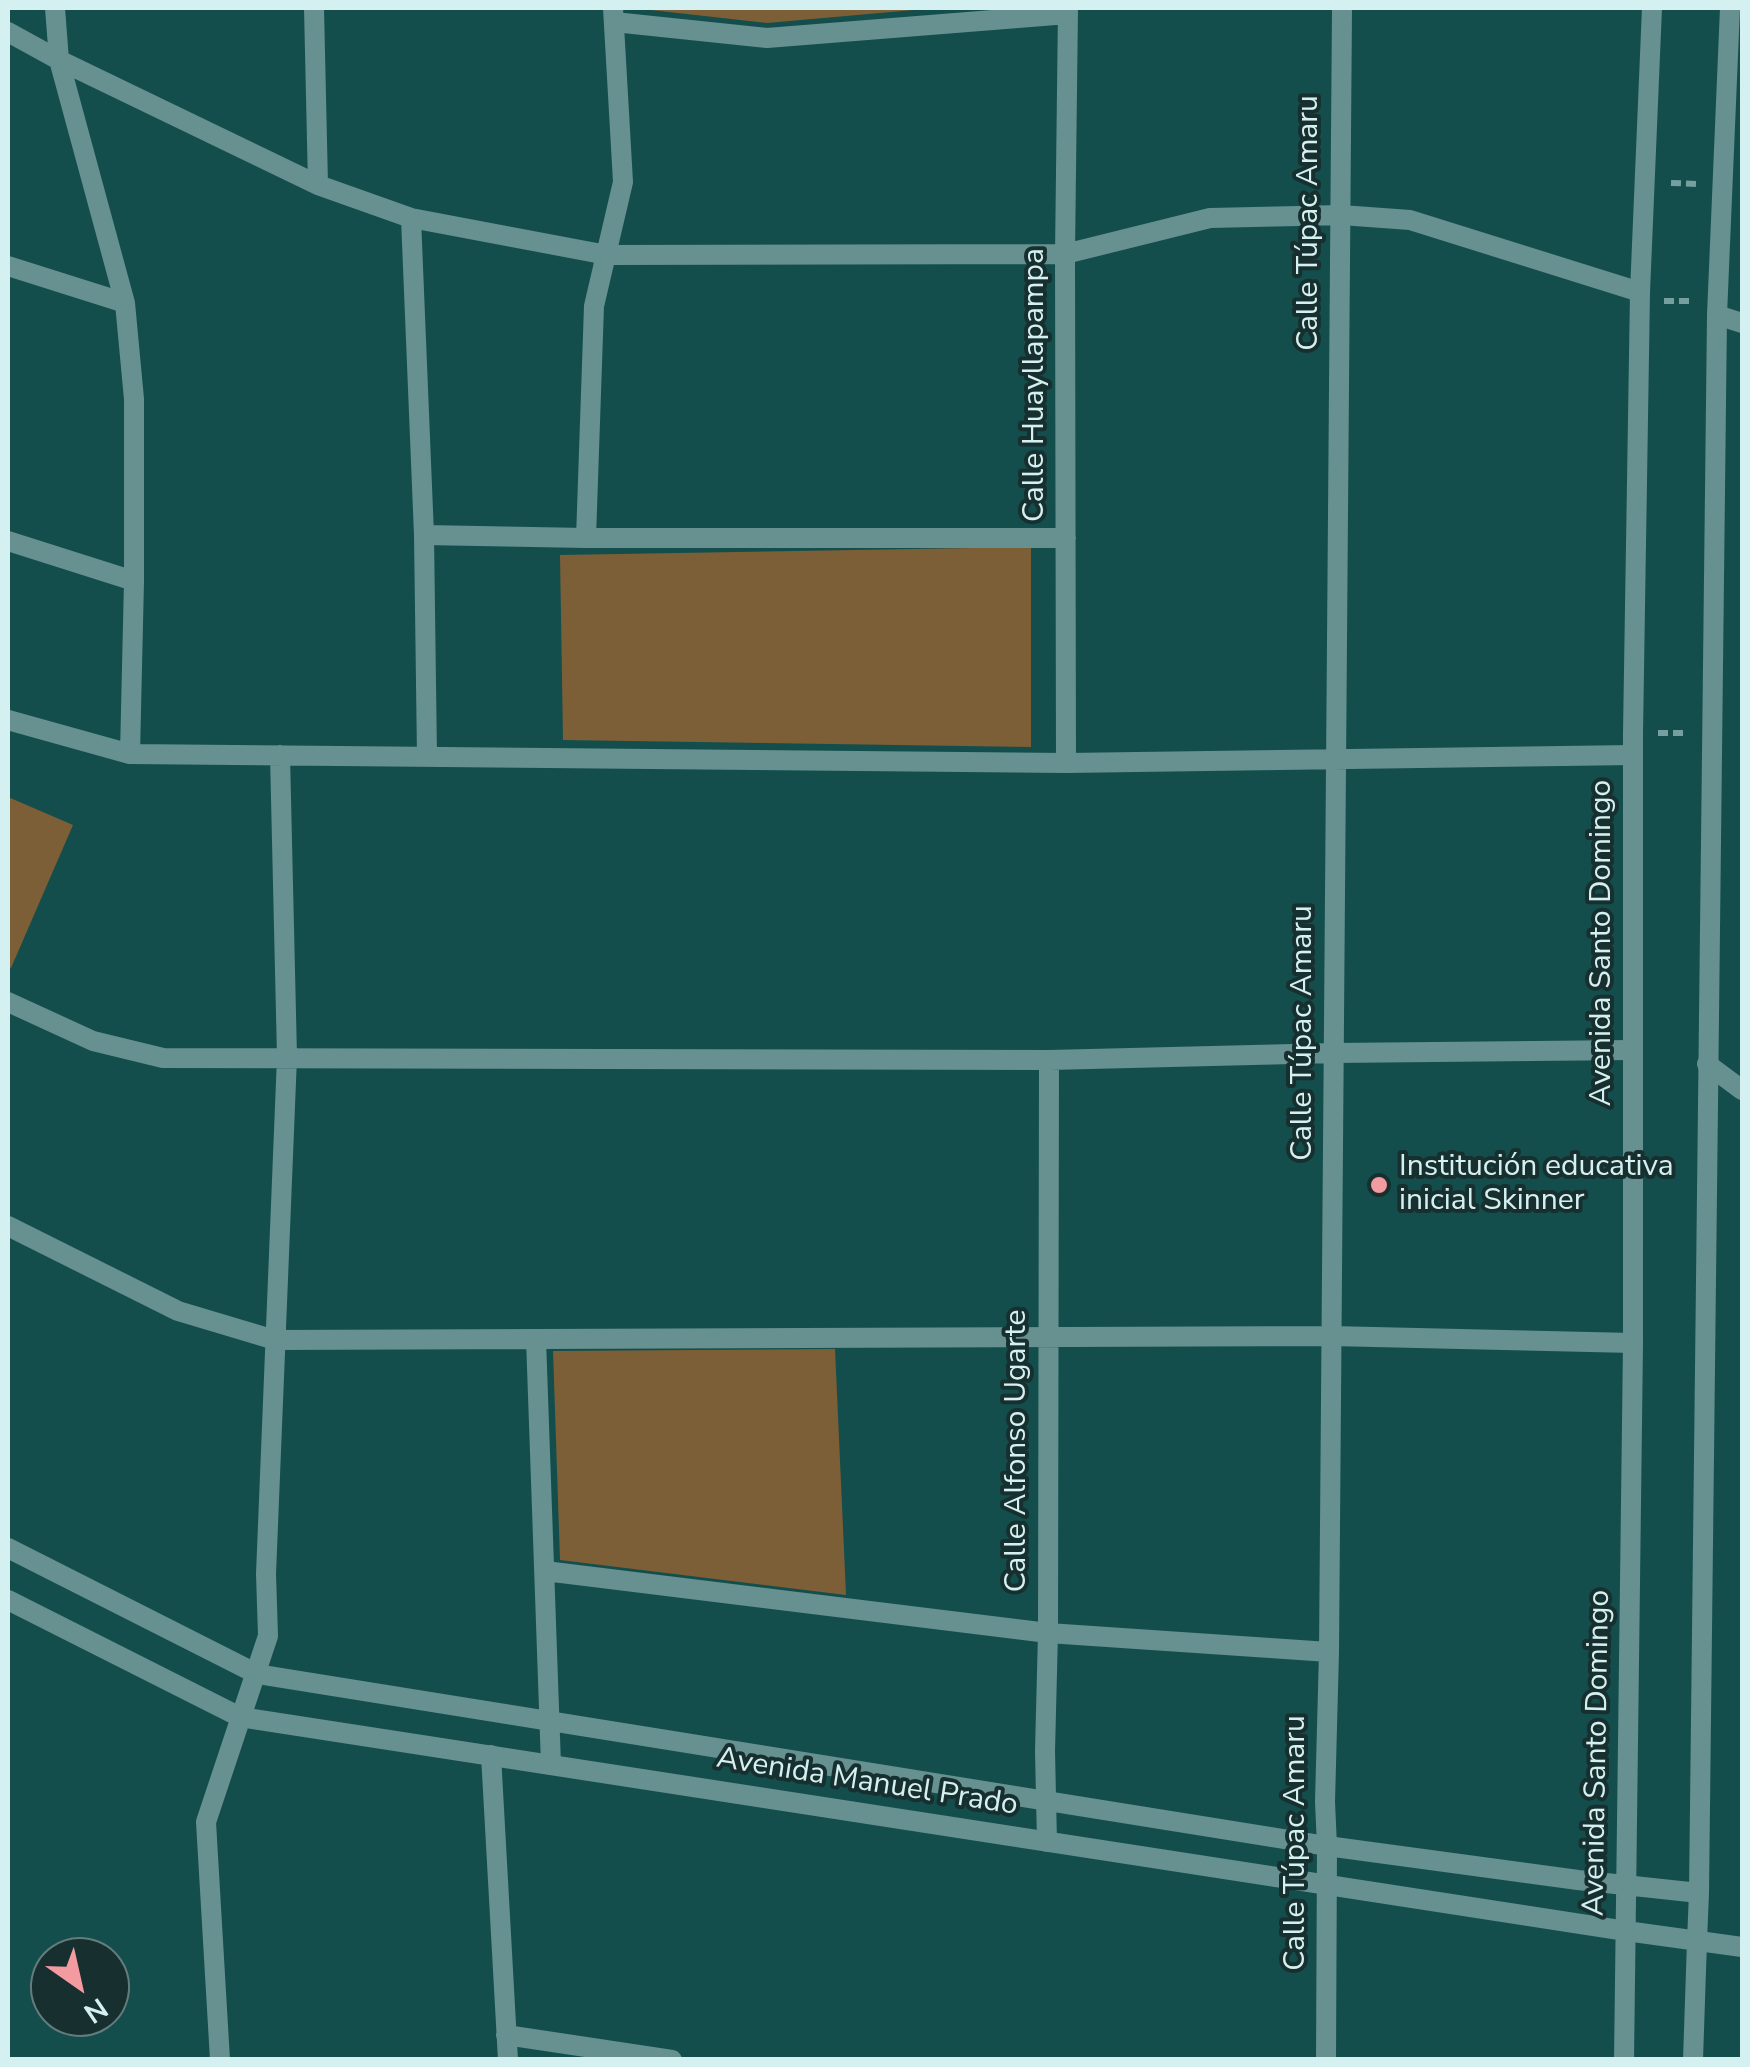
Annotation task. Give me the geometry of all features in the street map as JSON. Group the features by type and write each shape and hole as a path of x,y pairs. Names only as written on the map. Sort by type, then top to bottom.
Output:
{"street":[{"path":"55,8 59,60 125,303 134,399 130,754"},
{"path":"314,8 318,185"},
{"name":"Calle Túpac Amaru","path":"1326,2060 1325,1802 1342,8"},
{"name":"Avenida Santo Domingo","path":"1624,2060 1633,1342 1633,733 1640,297 1652,8"},
{"path":"1692,2060 1699,1892 1717,308 1730,8"},
{"path":"586,538 594,306 623,182 614,15 767,38 1068,11"},
{"name":"Calle Huayllapampa","path":"1066,762 1068,11"},
{"path":"8,32 318,185 411,218 607,255 1065,254 1210,218 1340,215 1410,220 1640,297"},
{"path":"411,218 424,535 426,756"},
{"path":"8,266 125,303"},
{"path":"1717,308 1742,324"},
{"path":"424,535 1066,538"},
{"path":"8,541 134,580"},
{"path":"8,720 130,754 1066,762 1633,755"},
{"path":"220,2060 206,1822 268,1636 266,1574 287,1058 280,755"},
{"path":"8,1002 93,1040 162,1058 1049,1060 1334,1052 1633,1050"},
{"name":"Calle Alfonso Ugarte","path":"1047,1842 1049,1060"},
{"path":"1708,1064 1742,1090"},
{"path":"8,1226 178,1311 275,1340 1331,1336 1633,1342"},
{"path":"536,1339 552,1764"},
{"name":"Avenida Manuel Prado","path":"10,1555 257,1674 1327,1846 1699,1892"},
{"path":"545,1571 1048,1632 1329,1652"},
{"name":"Avenida Manuel Prado","path":"8,1600 240,1717 1742,1947"},
{"path":"491,1755 508,2060"},
{"path":"506,2035 672,2060"}],"path":[{"path":"1644,181 1722,185"},
{"path":"1640,297 1717,308"},
{"path":"1633,733 1712,733"}],"shaded area":[{"path":"633,8 936,8 767,23"},
{"path":"1031,547 1031,747 563,740 560,555"},
{"path":"8,797 73,825 11,968 8,966"},
{"path":"835,1349 846,1595 560,1560 553,1351"}],"place":[{"name":"Institución educativa inicial Skinner","path":"1379,1185"}]}
